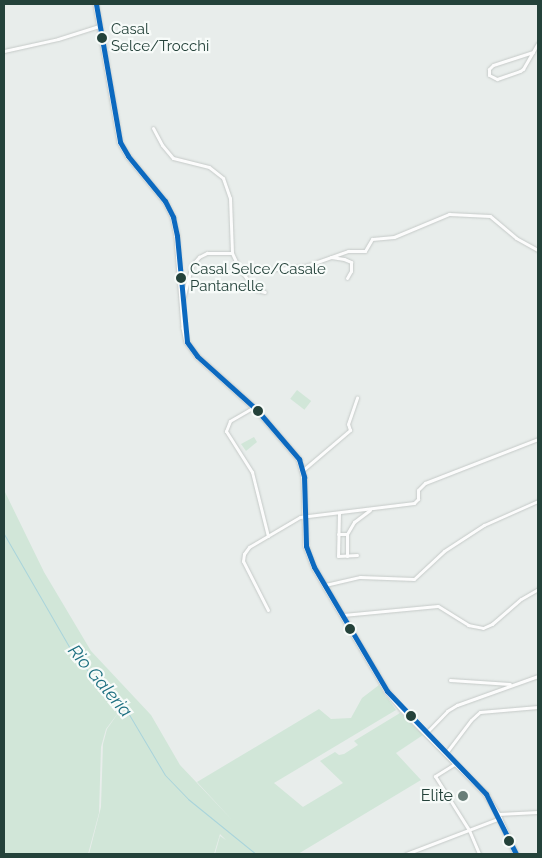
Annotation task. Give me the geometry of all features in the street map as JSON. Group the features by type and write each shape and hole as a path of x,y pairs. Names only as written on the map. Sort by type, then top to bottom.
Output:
{"main road":[{"path":"96,4 120,142 128,156 165,201 173,217 177,236 185,335 192,351 254,407 297,457 303,470 308,553 324,585 387,691 486,794 499,816 516,854"}],"street":[{"path":"4,51 53,40 100,26"},
{"path":"533,52 493,65 489,70 489,74 497,79 520,72 533,52 538,43"},
{"path":"153,128 162,145 173,158 209,167 222,178 230,198 232,253 240,270 256,290 264,292"},
{"path":"240,270 250,272 306,266 348,251 365,251 372,239 390,238 450,214 490,216 516,238 538,250"},
{"path":"182,305 190,269 197,258 212,252 232,253"},
{"path":"328,257 350,261 351,271 347,278"},
{"path":"303,470 350,430 348,424 357,398"},
{"path":"254,407 230,421 226,431 252,472 268,536"},
{"path":"268,610 242,558 248,549 268,536 305,516 414,503 418,499 418,490 424,484 538,439"},
{"path":"324,585 360,577 414,578 439,554 484,525 538,501"},
{"path":"347,556 347,534 354,522 370,509"},
{"path":"339,513 338,556 358,555"},
{"path":"338,534 347,534"},
{"path":"342,615 438,606 468,625 483,628 492,624 521,599 538,588"},
{"path":"426,733 455,706 538,676"},
{"path":"450,680 513,684"},
{"path":"446,753 471,720 481,712 538,707"},
{"path":"456,763 435,776 469,830 479,854"},
{"path":"406,854 469,830 499,816 538,812"}],"green space":[{"path":"297,390 311,401 304,410 290,399"},
{"path":"254,437 257,442 246,451 241,444"},
{"path":"4,490 44,572 91,651 151,715 180,765 233,821 197,782 319,709 331,719 351,718 362,698 379,685 386,697 382,698 387,697 396,710 274,783 303,807 343,783 320,761 335,752 339,755 344,754 358,745 354,741 400,713 423,735 396,753 421,780 298,854 215,854 220,836 226,840 220,834 214,854 89,854 101,807 103,744 107,729 121,709 106,729 101,747 99,813 88,854 4,853"}],"waterway":[{"name":"Rio Galeria","path":"4,534 71,650 94,678 124,706 165,775 188,799 256,854"}],"transit line":[{"path":"96,4 120,142 128,156 165,201 173,217 177,236 187,342 197,356 257,410 299,459 304,477 306,546 314,567 387,691 486,794 516,854"}],"place":[{"name":"Casal Selce/Trocchi","path":"102,38"},
{"name":"Casal Selce/Casale Pantanelle","path":"181,278"},
{"name":"Elite","path":"463,796"}]}
